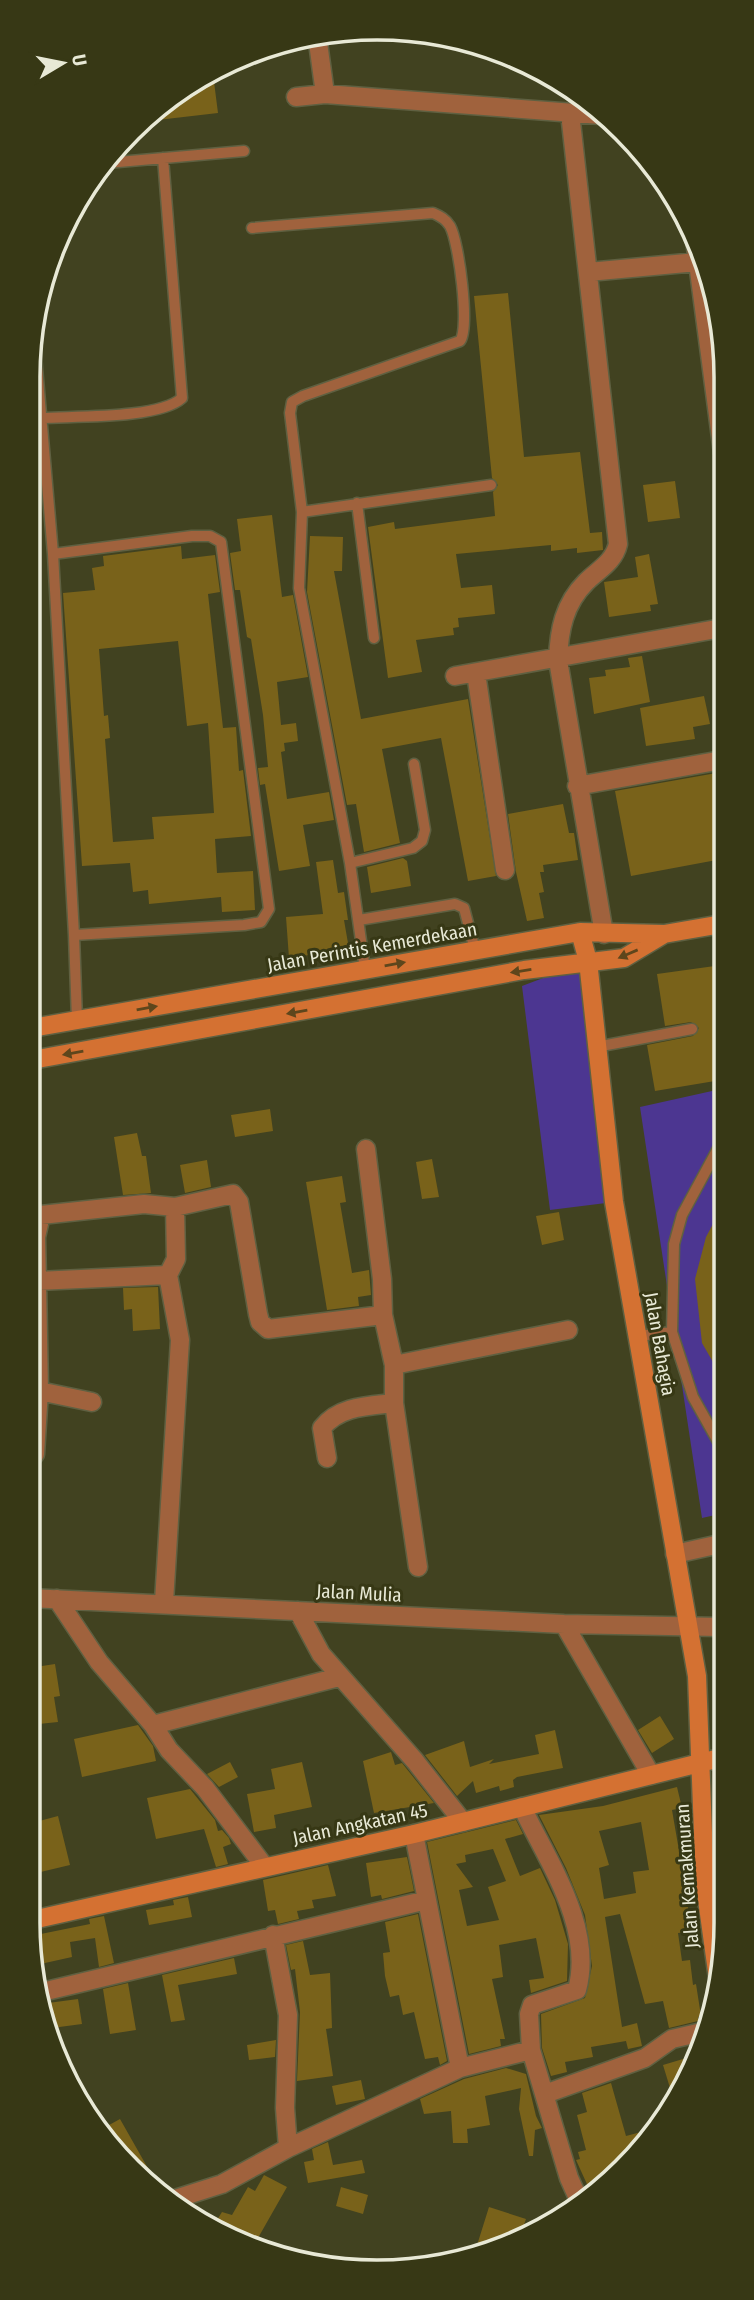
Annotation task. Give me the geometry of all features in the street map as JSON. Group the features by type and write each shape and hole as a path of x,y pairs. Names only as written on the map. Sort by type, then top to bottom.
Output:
{"street":[{"path":"318,46 325,94"},
{"path":"296,97 325,94 587,114"},
{"path":"570,113 618,544 612,559 584,583 565,614 559,632 558,660 577,786 604,934"},
{"path":"588,272 693,262"},
{"path":"700,282 714,387"},
{"path":"455,676 558,660 714,630"},
{"path":"476,673 505,870"},
{"path":"577,786 714,761"},
{"name":"Jalan Perintis Kemerdekaan","path":"40,1027 580,932 664,934 714,925"},
{"name":"Jalan Bahagia","path":"580,932 588,961 595,1047 614,1202 697,1676 701,1762"},
{"path":"40,1059 524,970 624,958 664,934"},
{"path":"366,1150 382,1279 383,1315 394,1365 394,1403 418,1567"},
{"path":"40,1219 41,1215 144,1204 175,1207 233,1194 239,1202 258,1314 268,1329 383,1315"},
{"path":"164,1602 180,1340 168,1275 176,1259 175,1207"},
{"path":"40,1280 150,1278 168,1275"},
{"path":"394,1365 568,1329"},
{"path":"40,1391 92,1402"},
{"path":"327,1458 322,1428 329,1419 344,1411 394,1403"},
{"path":"675,1554 714,1545"},
{"name":"Jalan Mulia","path":"40,1598 164,1602 564,1624 714,1627"},
{"path":"57,1599 99,1662 153,1725 169,1750 205,1788 264,1866"},
{"path":"298,1611 321,1654 415,1761 463,1822"},
{"path":"564,1624 651,1775"},
{"path":"153,1725 339,1677"},
{"name":"Jalan Angkatan 45","path":"40,1919 414,1834 714,1759"},
{"name":"Jalan Kemakmuran","path":"701,1762 705,1885 713,1943"},
{"path":"522,1807 571,1911 579,1938 581,1965 577,1990 532,2005 529,2014 531,2050 569,2178 577,2194"},
{"path":"414,1834 460,2068"},
{"path":"47,1991 427,1900"},
{"path":"273,1935 288,2015 285,2108 288,2148"},
{"path":"545,2094 645,2058 672,2039 695,2034"},
{"path":"182,2197 222,2184 288,2148 460,2068 531,2050"}],"lane":[{"path":"118,162 244,150"},
{"path":"43,418 147,411 182,398 163,158"},
{"path":"252,228 433,214 446,219 454,235 466,323 460,341 303,396 292,402 290,413 302,512 299,588 350,863 365,969"},
{"path":"40,390 54,554 77,1020"},
{"path":"302,512 491,485"},
{"path":"356,503 374,638"},
{"path":"54,554 192,536 210,536 221,542 269,909 261,922 244,925 74,935"},
{"path":"350,863 413,848 422,841 425,831 414,764"},
{"path":"359,919 455,904 464,908 475,950"},
{"path":"595,1047 692,1029"},
{"path":"714,1156 682,1215 674,1244 671,1332 693,1397 714,1434"},
{"path":"638,1336 671,1332"}],"shaded area":[{"path":"588,961 614,1202 550,1210 522,986"},
{"path":"714,1091 714,1515 702,1518 640,1107"}],"building":[{"path":"214,82 218,113 160,120"},
{"path":"508,293 524,457 580,452 590,533 602,532 603,550 577,553 577,548 551,551 551,545 456,554 461,588 492,585 495,614 458,618 459,627 453,628 454,635 416,640 422,672 388,678 368,527 394,522 395,529 495,516 493,492 498,485 492,478 474,296"},
{"path":"675,481 680,518 648,522 643,485"},
{"path":"272,515 282,597 293,595 308,677 277,682 281,725 296,723 298,741 284,743 285,751 281,752 287,799 329,792 334,820 303,825 310,866 279,871 265,784 260,785 258,768 268,767 263,715 251,639 247,637 240,590 235,590 230,553 241,551 237,519"},
{"path":"310,536 343,537 342,571 334,571 361,719 468,699 496,876 468,881 441,738 382,749 400,843 364,852 356,804 347,805 307,592"},
{"path":"181,546 182,559 215,555 220,592 208,594 223,728 236,727 239,771 243,770 251,836 215,839 217,873 253,871 255,910 222,912 221,897 149,904 148,890 133,892 130,863 82,866 63,593 95,590 92,568 104,566 103,556","holes":["178,641 187,726 208,723 214,813 152,817 154,839 113,842 105,739 110,738 108,715 104,716 99,649"]},
{"path":"649,554 658,604 650,605 651,611 609,617 604,582 638,577 635,557"},
{"path":"642,656 650,702 594,714 589,678 606,676 605,670 630,667 628,658"},
{"path":"704,696 710,724 693,727 695,739 646,746 640,708"},
{"path":"714,773 714,860 631,876 615,791"},
{"path":"563,804 569,833 574,833 578,860 543,865 544,872 540,872 544,892 539,893 544,918 527,921 516,872 508,814"},
{"path":"403,858 407,861 411,886 371,893 367,867"},
{"path":"333,860 338,893 344,892 348,920 344,920 349,949 289,958 286,917 323,914 316,862"},
{"path":"714,966 714,1081 655,1091 647,1045 693,1036 699,1028 691,1022 665,1026 657,974"},
{"path":"270,1109 273,1131 235,1137 231,1115"},
{"path":"137,1133 142,1156 146,1156 151,1193 123,1195 114,1137"},
{"path":"432,1159 439,1197 422,1199 416,1162"},
{"path":"207,1160 211,1187 185,1193 180,1165"},
{"path":"342,1176 346,1202 340,1203 352,1273 369,1270 371,1295 358,1297 359,1306 327,1310 306,1182"},
{"path":"559,1212 564,1240 542,1245 536,1216"},
{"path":"714,1222 714,1364 702,1343 695,1279 706,1237"},
{"path":"158,1287 160,1329 133,1331 132,1309 124,1310 123,1288"},
{"path":"55,1664 60,1696 54,1697 58,1722 40,1724 40,1666"},
{"path":"660,1716 674,1739 652,1753 638,1730"},
{"path":"138,1725 153,1746 156,1761 82,1777 74,1739"},
{"path":"555,1730 563,1768 517,1777 513,1780 514,1787 500,1791 499,1786 476,1793 473,1781 457,1796 425,1755 464,1741 470,1767 494,1759 489,1764 539,1754 535,1735"},
{"path":"391,1752 395,1765 402,1763 434,1803 374,1813 363,1761"},
{"path":"230,1762 238,1777 219,1787 207,1774"},
{"path":"302,1762 312,1807 274,1815 276,1828 254,1832 247,1794 275,1789 271,1769"},
{"path":"677,1787 682,1808 672,1810 682,1868 689,1867 691,1883 685,1884 691,1932 678,1933 682,1961 690,1960 701,2014 698,2021 669,2028 663,2001 645,2004 620,1914 605,1917 622,2027 637,2023 642,2046 628,2049 626,2041 591,2047 593,2057 565,2062 567,2072 551,2076 542,2048 541,2014 585,1998 592,1966 585,1915 566,1868 539,1815 603,1806","holes":["641,1822 649,1870 633,1872 636,1893 604,1899 599,1868 609,1865 599,1831"]},
{"path":"190,1789 215,1820 218,1831 222,1830 229,1838 231,1844 223,1847 228,1864 216,1867 204,1829 156,1839 147,1798"},
{"path":"58,1816 70,1865 40,1872 40,1821"},
{"path":"516,1820 523,1834 505,1839 520,1876 540,1868 555,1900 568,1944 567,1981 531,1993 529,1980 544,1978 536,1938 499,1945 503,1977 492,1979 505,2039 500,2039 501,2046 469,2054 427,1842","holes":["493,1849 506,1881 488,1887 499,1920 467,1926 459,1890 473,1887 456,1864 466,1862 465,1855"]},
{"path":"407,1857 414,1891 382,1899 381,1895 371,1897 366,1863"},
{"path":"328,1865 336,1896 312,1900 314,1908 297,1911 299,1919 278,1924 275,1910 268,1911 263,1880"},
{"path":"188,1897 192,1917 149,1925 146,1910 174,1905 173,1900"},
{"path":"418,1914 447,2061 440,2065 438,2057 425,2059 414,2012 403,2015 399,1995 390,1997 385,1976 383,1953 390,1952 385,1922"},
{"path":"104,1916 114,1963 99,1967 95,1938 70,1942 72,1957 43,1964 41,1934 90,1924 89,1919"},
{"path":"303,1941 310,1975 330,1973 332,2028 326,2029 333,2076 297,2081 300,2012 295,1969 291,1970 286,1945"},
{"path":"234,1958 237,1974 178,1985 185,2020 171,2022 162,1975"},
{"path":"128,1983 136,2030 110,2034 103,1989"},
{"path":"78,1999 82,2024 57,2027 50,2003"},
{"path":"276,2040 275,2057 249,2060 247,2045"},
{"path":"685,2058 670,2089 663,2065"},
{"path":"506,2068 526,2074 536,2116 542,2128 535,2130 533,2156 529,2156 519,2109 521,2088 485,2096 490,2125 467,2129 468,2143 453,2143 451,2111 424,2114 420,2099 464,2079"},
{"path":"361,2080 365,2099 336,2105 332,2086"},
{"path":"611,2083 626,2136 641,2132 615,2161 588,2185 576,2160 580,2159 578,2152 586,2150 577,2115 587,2112 582,2093"},
{"path":"120,2119 149,2171 124,2145 108,2125"},
{"path":"328,2142 333,2165 362,2160 365,2173 308,2183 304,2162 314,2160 312,2149"},
{"path":"264,2175 287,2187 258,2238 217,2219 222,2212 232,2215 248,2187 255,2191"},
{"path":"341,2187 368,2195 363,2214 336,2206"},
{"path":"489,2207 526,2219 523,2226 477,2244"}]}
